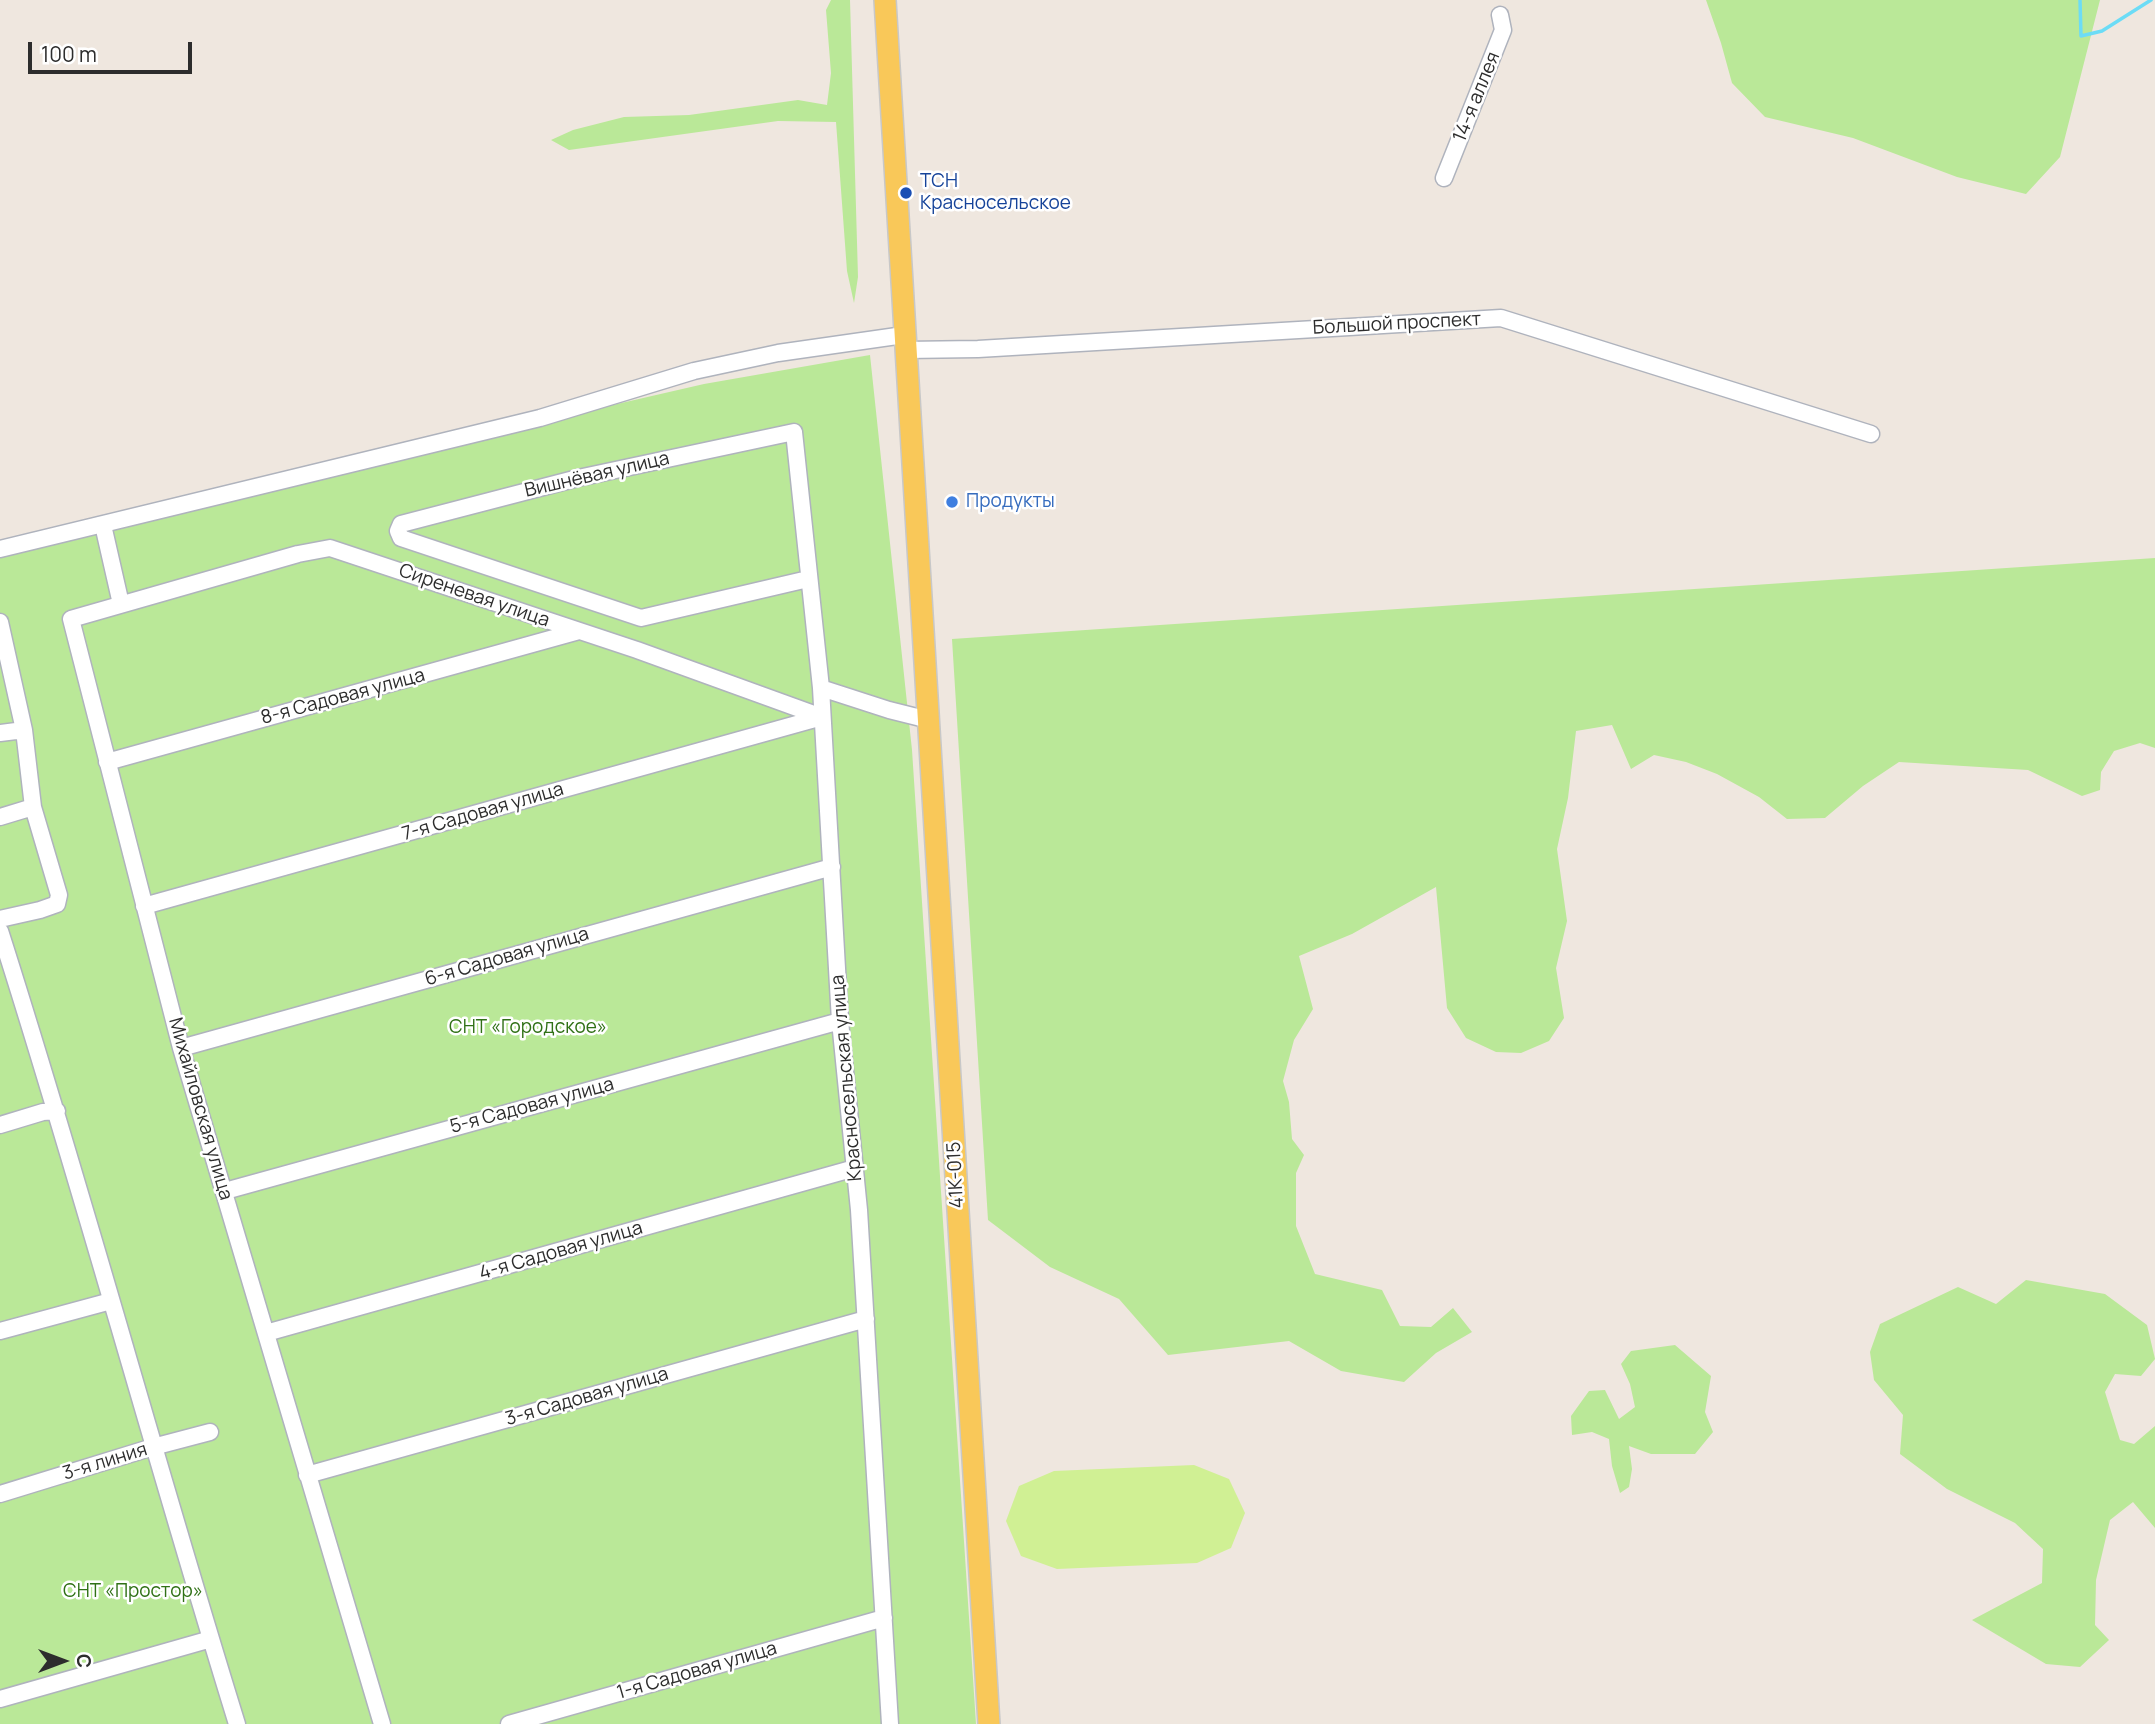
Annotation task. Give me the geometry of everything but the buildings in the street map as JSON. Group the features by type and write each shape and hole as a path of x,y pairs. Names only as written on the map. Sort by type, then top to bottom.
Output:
{"main road":[{"name":"41К-015","path":"885,0 989,1724"}],"street":[{"name":"14-я аллея","path":"1444,178 1503,30 1500,15"},
{"name":"Большой проспект","path":"0,550 540,418 694,370 778,353 905,342 978,348 1501,318 1871,434"},
{"name":"Вишнёвая улица","path":"794,432 578,478 401,524 398,531 401,538 641,618 808,579"},
{"name":"Красносельская улица","path":"794,432 821,688 840,1021 855,1168 866,1319 890,1724"},
{"path":"103,525 121,604"},
{"name":"Сиреневая улица","path":"121,604 298,554 330,548 579,631 822,717"},
{"name":"Михайловская улица","path":"121,604 71,619 181,1048 382,1724"},
{"path":"0,622 24,730 33,807 60,895 57,904 0,919"},
{"name":"8-я Садовая улица","path":"107,762 579,631"},
{"path":"821,688 929,720"},
{"name":"7-я Садовая улица","path":"144,906 822,717"},
{"path":"0,733 24,730"},
{"path":"0,817 33,807"},
{"name":"6-я Садовая улица","path":"181,1048 832,867"},
{"path":"0,931 57,1111 153,1447 237,1724"},
{"name":"5-я Садовая улица","path":"225,1191 840,1021"},
{"path":"0,1125 43,1112 57,1111"},
{"name":"4-я Садовая улица","path":"266,1333 855,1168"},
{"path":"0,1332 111,1301"},
{"name":"3-я Садовая улица","path":"307,1475 866,1319"},
{"name":"3-я линия","path":"0,1494 210,1432"},
{"name":"1-я Садовая улица","path":"509,1724 884,1618"},
{"path":"0,1699 211,1639"}],"green space":[{"path":"831,0 850,0 858,277 854,303 847,271 836,122 778,121 569,150 551,140 573,130 624,117 689,115 798,100 827,105 831,73 826,10"},
{"path":"1706,0 2100,0 2060,157 2026,194 1957,177 1853,138 1765,117 1732,83"},
{"name":"СНТ «Городское»","path":"870,355 912,750 976,1724 0,1724 0,550 704,384"},
{"path":"2155,558 2155,748 2140,743 2114,751 2101,772 2100,790 2082,796 2028,770 1899,762 1863,786 1825,818 1787,819 1759,797 1717,774 1686,762 1654,755 1631,769 1612,725 1576,731 1568,798 1557,849 1567,921 1556,968 1564,1018 1549,1041 1521,1053 1496,1052 1466,1038 1447,1008 1436,887 1352,934 1299,956 1313,1009 1294,1040 1283,1081 1289,1102 1292,1139 1304,1155 1296,1173 1296,1226 1315,1274 1382,1290 1400,1326 1431,1327 1453,1308 1472,1332 1436,1353 1404,1382 1341,1371 1289,1341 1168,1355 1119,1299 1050,1267 988,1220 952,639"},
{"path":"2026,1280 2105,1294 2147,1325 2155,1359 2141,1376 2115,1374 2105,1392 2120,1440 2134,1444 2155,1426 2155,1528 2133,1502 2110,1520 2096,1580 2095,1625 2109,1640 2080,1667 2046,1664 1972,1620 2042,1583 2043,1549 2015,1523 1947,1489 1900,1454 1903,1415 1874,1380 1870,1352 1880,1324 1958,1287 1996,1304"},
{"path":"1675,1345 1711,1376 1705,1412 1713,1432 1695,1454 1651,1454 1629,1446 1632,1469 1629,1487 1620,1493 1612,1466 1609,1439 1592,1432 1572,1435 1571,1416 1589,1391 1605,1390 1619,1419 1635,1407 1630,1384 1621,1364 1631,1351"},
{"path":"1194,1465 1229,1479 1245,1513 1231,1548 1197,1563 1057,1569 1021,1556 1006,1521 1019,1486 1054,1471"}],"waterway":[{"path":"2080,0 2081,36 2102,31 2151,0"}],"place":[{"name":"ТСН Красносельское","path":"906,193"},
{"name":"Продукты","path":"952,502"}],"park label":[{"name":"СНТ «Простор»","path":"133,1592"}]}
